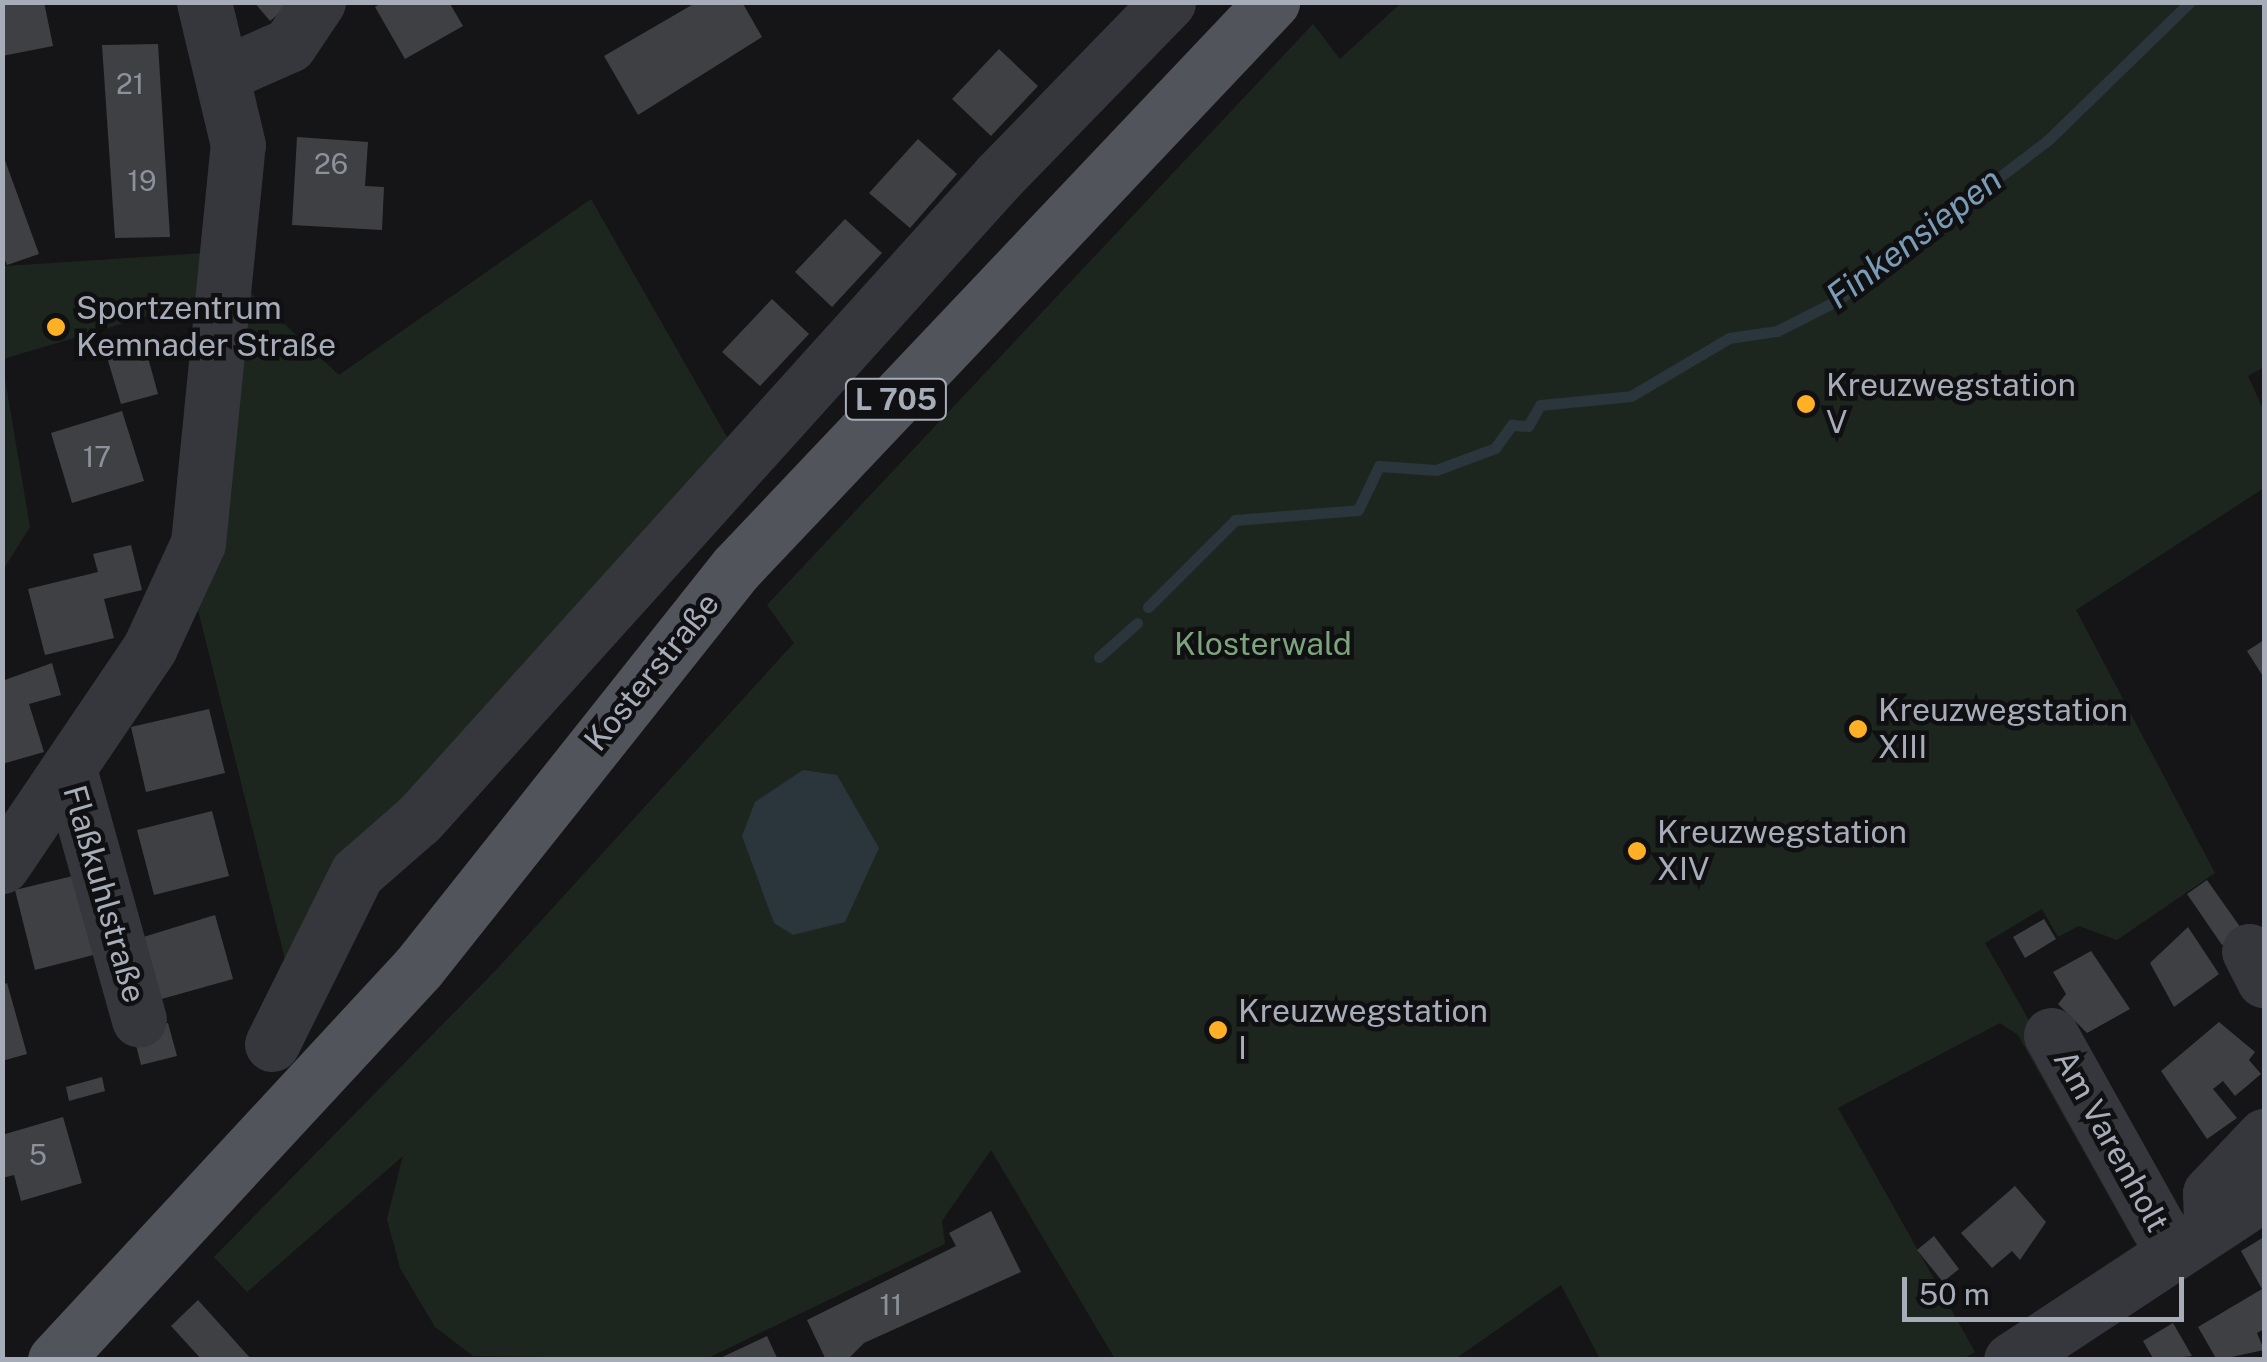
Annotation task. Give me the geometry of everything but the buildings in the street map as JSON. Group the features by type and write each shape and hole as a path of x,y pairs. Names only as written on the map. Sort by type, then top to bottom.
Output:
{"main road":[{"name":"Kosterstraße","path":"55,1360 418,968 736,568 1272,2"}],"street":[{"name":"Flaßkuhlstraße","path":"2,866 150,647 198,543 236,222 228,72 204,2"},
{"path":"228,72 290,44 318,2"},
{"path":"272,1044 356,873 419,819 998,177 1168,2"},
{"name":"Flaßkuhlstraße","path":"69,770 139,1019"},
{"name":"Am Varenholt","path":"2052,1034 2191,1234"},
{"name":"Am Varenholt","path":"2191,1234 2210,1193 2264,1136"},
{"name":"Am Varenholt","path":"2011,1360 2191,1234 2264,1193"}],"green space":[{"name":"Klosterwald","path":"1401,3 2264,3 2264,367 2248,376 2264,411 2264,488 2076,610 2215,873 2117,940 2079,926 2058,937 2042,909 1985,943 2150,1233 2135,1243 2018,1035 2000,1023 1838,1108 1975,1352 1963,1359 1600,1359 1561,1285 1455,1359 1115,1359 991,1150 942,1221 945,1244 706,1359 473,1356 435,1327 400,1268 387,1219 403,1156 247,1292 214,1257 497,969 794,643 767,605 1313,24 1340,59"},
{"path":"591,199 735,451 285,959 198,610 219,535 250,292 339,375"},
{"name":"Sportzentrum Kemnader Straße","path":"220,252 216,296 3,359 2,257 6,266"},
{"path":"2,361 30,527 3,570 2,570"}],"shaded area":[{"path":"803,770 837,775 879,848 845,922 793,935 774,923 742,836 755,802"}],"waterway":[{"name":"Finkensiepen","path":"1148,607 1235,520 1358,510 1379,466 1436,470 1495,448 1512,425 1528,426 1540,405 1631,396 1729,338 1777,331 1838,300 2047,141 2190,2"},
{"name":"Finkensiepen","path":"1099,657 1137,623"}],"place":[{"name":"Sportzentrum Kemnader Straße","path":"56,327"},
{"name":"Kreuzwegstation V","path":"1806,404"},
{"name":"Kreuzwegstation XIII","path":"1858,729"},
{"name":"Kreuzwegstation XIV","path":"1637,851"},
{"name":"Kreuzwegstation I","path":"1218,1030"}]}
